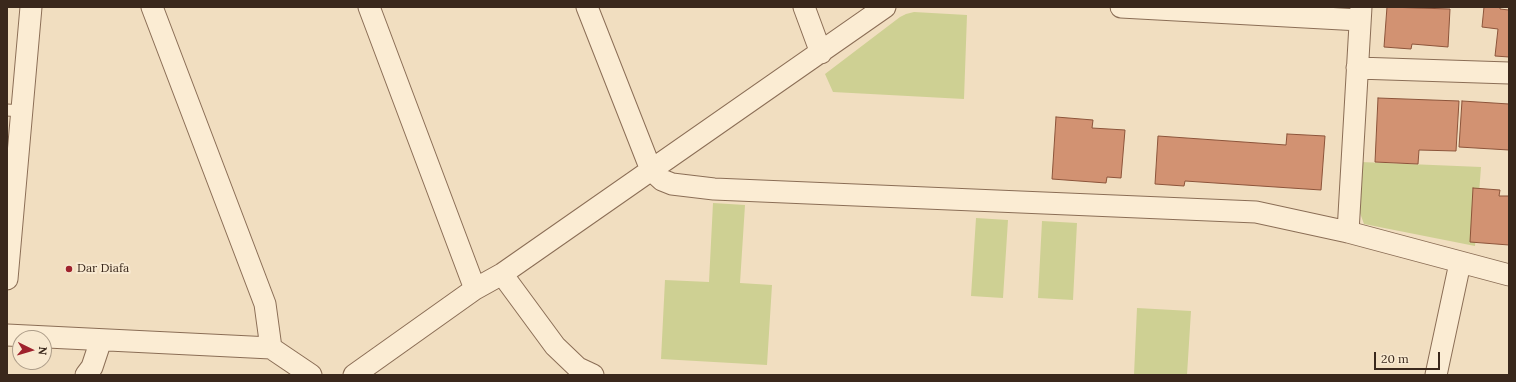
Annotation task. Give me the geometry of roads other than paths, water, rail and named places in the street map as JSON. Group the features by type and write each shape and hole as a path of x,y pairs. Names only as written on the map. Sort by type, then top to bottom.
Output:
{"street":[{"path":"7,279 14,110 31,7"},
{"path":"152,7 265,304 272,348"},
{"path":"369,7 475,289"},
{"path":"587,7 651,170 662,180 692,187 1256,212 1348,232 1509,275"},
{"path":"804,7 821,53"},
{"path":"354,375 475,289 502,274 885,7"},
{"path":"1121,7 1360,14 1348,232"},
{"path":"1357,68 1509,73"},
{"path":"1436,375 1460,263"},
{"path":"502,274 555,346 578,368 593,375"},
{"path":"7,335 272,348 311,375"},
{"path":"86,375 92,367 101,340"}],"place":[{"name":"Dar Diafa","path":"69,269"}]}
